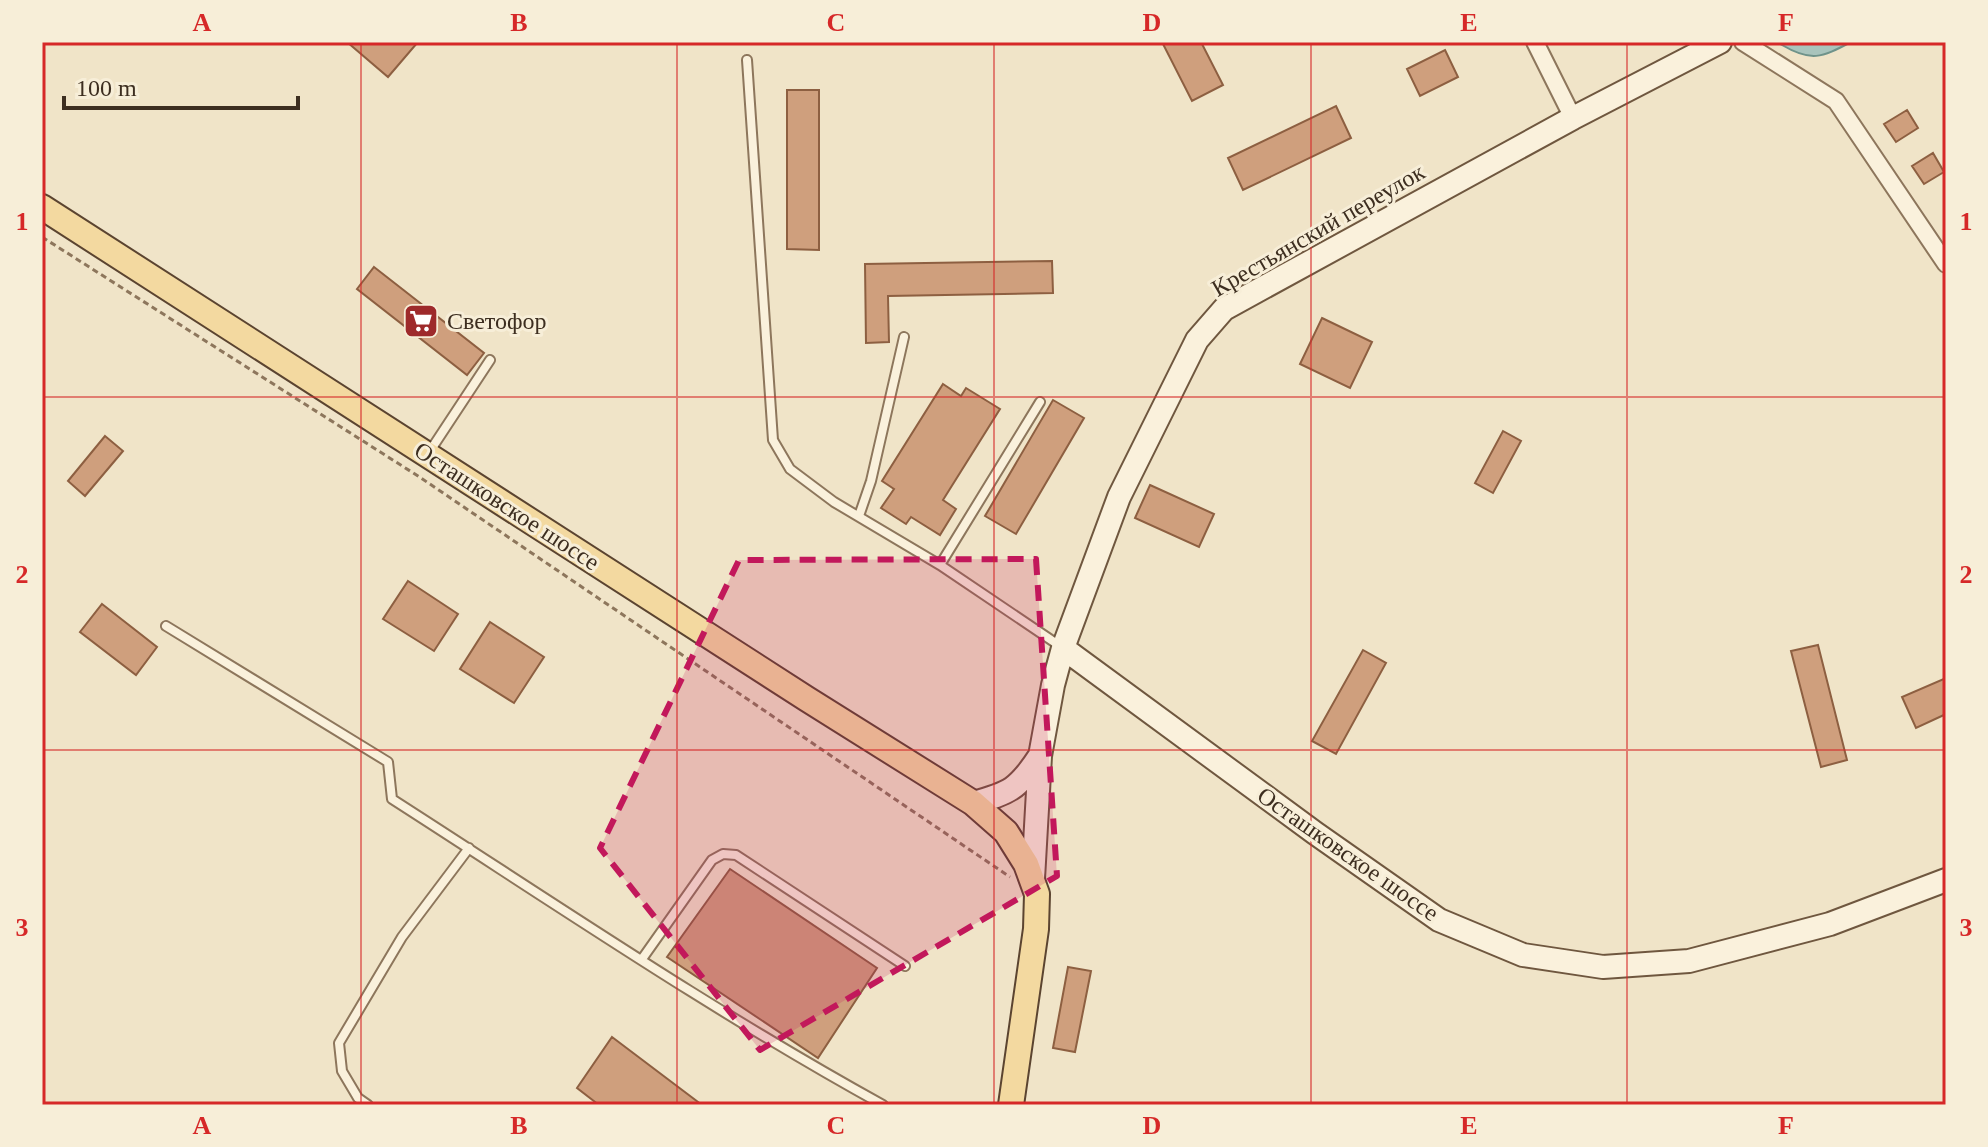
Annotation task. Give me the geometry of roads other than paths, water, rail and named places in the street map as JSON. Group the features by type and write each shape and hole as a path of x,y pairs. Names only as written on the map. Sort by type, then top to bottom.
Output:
{"main road":[{"name":"Осташковское шоссе","path":"42,207 973,803 1006,832 1035,887"},
{"path":"1011,1105 1036,929 1035,887"}],"street":[{"path":"1535,42 1573,118"},
{"name":"Крестьянский переулок","path":"1035,887 1040,756 1063,648 1119,497 1197,340 1224,309 1573,118 1720,42"},
{"path":"1743,42 1836,101 1946,264"},
{"name":"Осташковское шоссе","path":"1063,648 1439,920 1523,955 1603,967 1689,961 1830,924 1946,880"},
{"path":"973,803 1005,794 1025,779 1040,756"}],"lane":[{"path":"747,60 773,440 790,469 834,502 940,565 1063,648"},
{"path":"859,516 871,481 904,337"},
{"path":"427,455 490,360"},
{"path":"940,565 1040,402"},
{"path":"166,626 388,762 392,799 642,959 883,1105"},
{"path":"368,1105 358,1098 342,1071 339,1043 402,937 469,848"},
{"path":"642,959 712,860 723,854 736,855 905,966"}],"water":[{"path":"1787,42 1851,42 1832,52 1809,56 1782,45"}],"place":[{"name":"Светофор","path":"421,321"}]}
